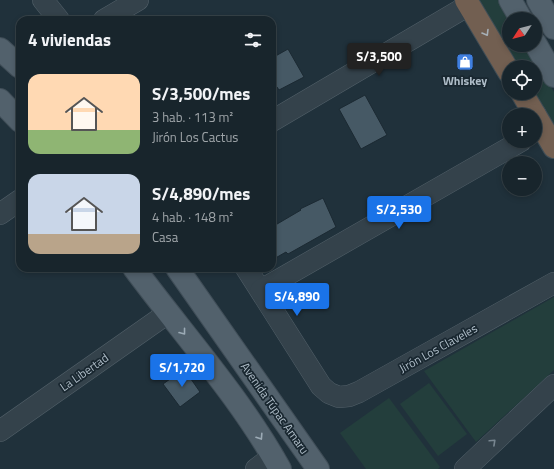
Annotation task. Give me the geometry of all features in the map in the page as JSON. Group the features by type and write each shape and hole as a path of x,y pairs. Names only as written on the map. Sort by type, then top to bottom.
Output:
{"highway":[{"path":"468,3 502,60"},
{"path":"542,130 554,147"}],"main road":[{"path":"510,0 517,12"},
{"path":"538,0 554,28"},
{"path":"0,49 16,63"},
{"path":"540,52 554,76"},
{"path":"0,100 16,117"},
{"path":"137,272 224,386 269,465"},
{"name":"Avenida Túpac Amaru","path":"180,272 318,469"}],"street":[{"path":"43,0 56,16"},
{"path":"111,16 138,0"},
{"path":"276,119 468,3"},
{"path":"249,272 261,290 509,148"},
{"path":"0,214 16,203"},
{"name":"Jirón Los Claveles","path":"261,290 321,386 329,393 339,397 349,396 554,283"},
{"name":"La Libertad","path":"0,430 168,313"},
{"path":"465,469 554,385"}],"green space":[{"path":"479,0 501,0 506,12 502,12 502,41"},
{"path":"508,52 531,52 536,60 513,60"},
{"path":"542,71 554,92 554,130 536,100 542,100"},
{"path":"554,297 554,370 476,442 424,371"},
{"path":"429,383 467,434 438,456 400,404"},
{"path":"389,398 440,467 438,469 366,469 340,433"}],"building":[{"path":"288,49 304,77 279,90 276,88 276,56"},
{"path":"365,95 387,135 361,149 339,109"},
{"path":"323,198 336,227 288,254 286,252 276,258 276,225 301,210 300,209"},
{"path":"184,369 200,392 180,407 163,384"}],"place":[{"name":"Whiskey","path":"465,62"}]}
